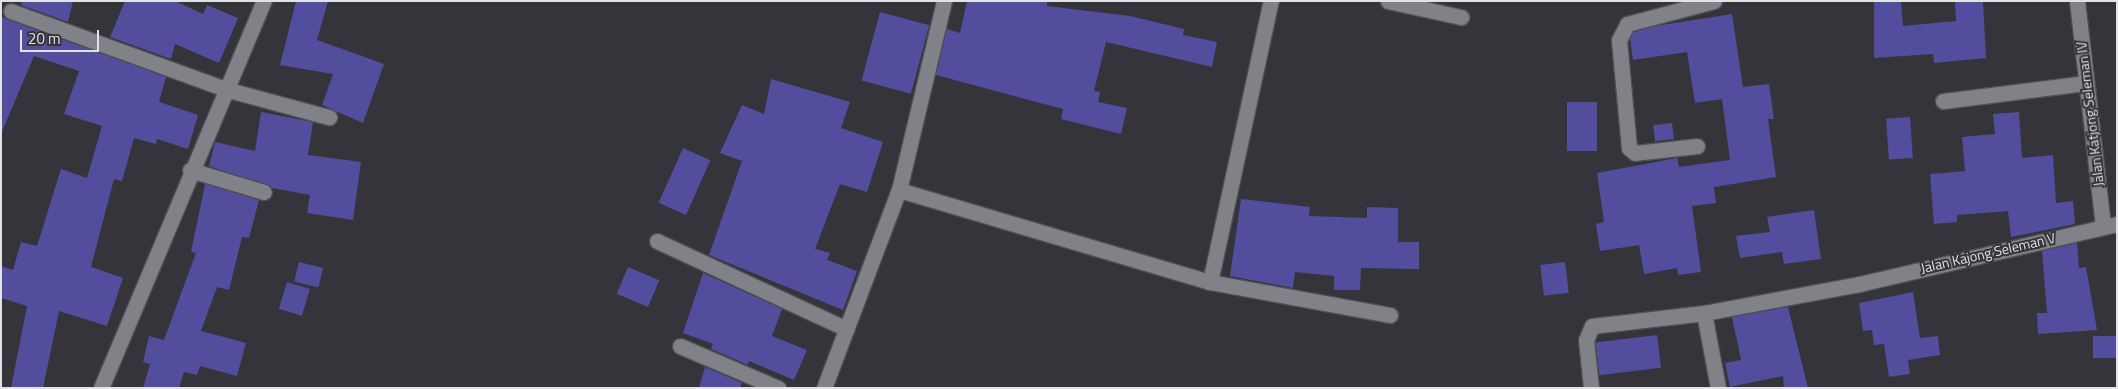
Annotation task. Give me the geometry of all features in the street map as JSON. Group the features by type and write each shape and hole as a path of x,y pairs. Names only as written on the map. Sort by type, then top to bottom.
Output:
{"street":[{"path":"101,388 190,170 264,1"},
{"path":"824,388 899,190 944,1"},
{"path":"1210,282 1271,1"},
{"path":"1388,1 1461,17"},
{"path":"1697,146 1634,153 1629,148 1619,40 1627,24 1714,1"},
{"name":"Jalan Katjong Seleman IV","path":"2077,1 2085,83 2110,225"},
{"path":"11,11 225,89 330,117"},
{"path":"1943,101 2085,83"},
{"path":"190,170 264,192"},
{"path":"899,190 1210,282 1390,315"},
{"name":"Jalan Kajong Seleman V","path":"1591,388 1586,340 1592,326 1704,313 1859,284 2110,225"},
{"path":"657,241 847,330"},
{"path":"1704,313 1718,388"},
{"path":"680,346 778,388"}],"building":[{"path":"22,1 73,1 68,22 21,5"},
{"path":"125,1 175,1 203,14 207,5 238,18 219,63 175,44 171,59 110,37"},
{"path":"296,1 328,1 317,40 384,64 363,123 322,105 333,74 280,65"},
{"path":"967,1 1047,1 1047,6 1130,16 1184,29 1183,35 1217,42 1212,67 1106,42 1094,91 1100,92 1098,102 1127,108 1121,134 1061,119 1063,109 936,75 947,29 960,33"},
{"path":"1874,1 1901,1 1903,26 1956,21 1955,1 1983,1 1986,58 1934,63 1933,54 1874,58"},
{"path":"880,12 929,25 911,94 862,81"},
{"path":"1732,14 1743,87 1769,84 1774,119 1768,119 1776,177 1714,187 1716,203 1692,206 1701,272 1678,275 1677,268 1644,274 1639,245 1600,251 1596,224 1604,222 1597,173 1677,158 1679,167 1730,160 1722,99 1695,103 1687,52 1633,60 1630,39 1633,32 1655,26"},
{"path":"1,17 166,77 159,102 198,115 188,149 157,139 156,144 134,138 122,181 114,179 91,267 123,278 107,326 59,311 43,388 11,388 27,306 1,298 1,266 13,270 21,242 37,246 61,169 87,178 102,126 64,114 79,71 34,56 1,134"},
{"path":"771,79 850,102 841,128 883,142 867,192 840,184 815,249 830,253 827,260 857,271 843,310 709,255 742,161 720,153 742,105 764,114"},
{"path":"1567,102 1597,102 1597,151 1567,151"},
{"path":"261,112 313,122 308,155 361,162 353,220 307,213 310,195 272,188 209,166 215,142 255,151"},
{"path":"2019,112 2022,158 2053,155 2056,203 2073,201 2075,224 2011,237 2008,211 1957,215 1957,222 1934,224 1930,174 1965,171 1962,137 1995,134 1993,114"},
{"path":"1910,117 1913,158 1889,160 1886,119"},
{"path":"1672,123 1674,139 1655,141 1653,125"},
{"path":"683,148 710,160 686,215 659,203"},
{"path":"205,184 259,200 249,238 242,237 229,290 217,287 201,331 246,343 237,376 200,366 197,375 184,372 179,388 143,388 150,364 143,362 149,336 164,340 196,253 191,252"},
{"path":"1241,199 1310,207 1309,216 1367,218 1367,207 1398,208 1398,242 1419,242 1419,269 1361,268 1360,290 1334,290 1334,276 1295,272 1293,288 1230,276"},
{"path":"1814,210 1821,259 1784,264 1782,252 1740,258 1736,236 1770,232 1767,217"},
{"path":"2077,243 2079,268 2086,267 2097,330 2038,334 2037,313 2047,313 2042,251"},
{"path":"299,262 323,268 318,287 294,281"},
{"path":"1565,262 1569,293 1544,296 1540,265"},
{"path":"628,267 659,280 648,307 617,294"},
{"path":"703,273 782,309 772,336 807,350 794,380 749,361 748,365 711,349 713,344 683,333"},
{"path":"287,282 310,289 302,316 279,309"},
{"path":"1913,292 1920,338 1938,336 1940,355 1908,360 1910,374 1889,377 1884,344 1874,345 1872,330 1863,331 1859,303"},
{"path":"1788,307 1808,388 1784,388 1783,376 1730,387 1725,363 1741,360 1732,317"},
{"path":"1657,335 1661,368 1599,375 1595,343"},
{"path":"2093,336 2117,336 2117,358 2093,358"},
{"path":"705,367 742,383 740,388 699,388"}]}
